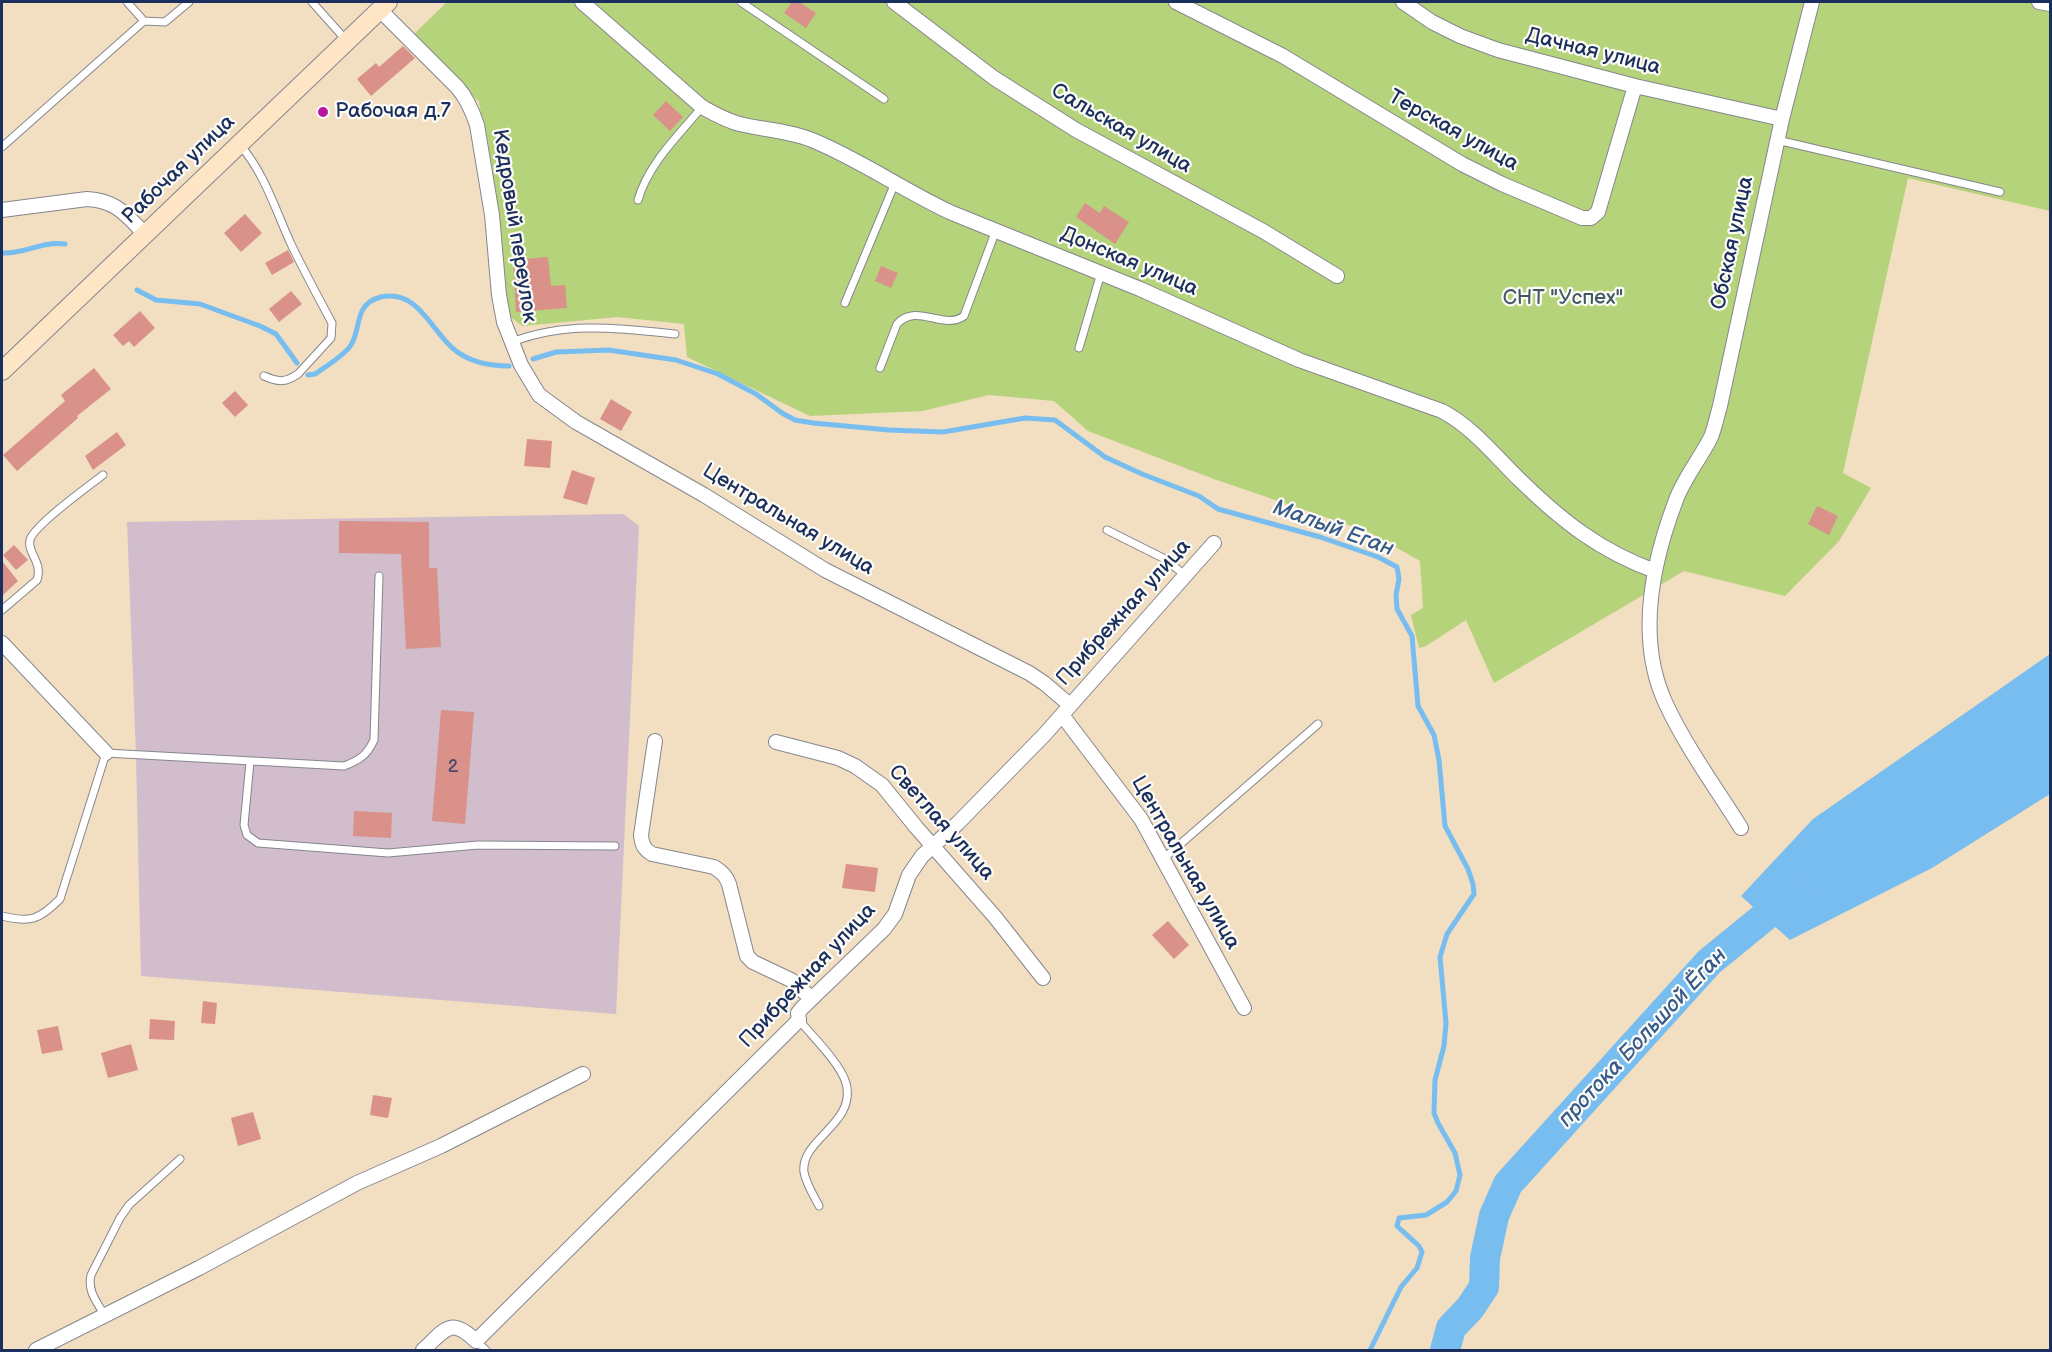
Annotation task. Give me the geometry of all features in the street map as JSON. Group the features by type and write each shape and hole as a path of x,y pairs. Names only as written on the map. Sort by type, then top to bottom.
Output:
{"street":[{"name":"Донская улица","path":"582,2 702,107 720,118 811,139 855,160 923,200 1101,273 1299,360 1442,411 1461,420 1520,481 1565,522 1603,548 1654,571"},
{"name":"Сальская улица","path":"894,2 994,78 1076,130 1263,231 1337,276"},
{"name":"Терская улица","path":"1176,2 1283,56 1462,164 1582,218 1591,218 1598,212 1635,86"},
{"name":"Дачная улица","path":"1403,2 1432,22 1498,50 1635,86 1782,119"},
{"name":"Обская улица","path":"1741,828 1665,703 1651,643 1650,606 1654,571 1681,487 1712,435 1720,406 1777,140 1812,2"},
{"path":"2039,2 2050,4"},
{"name":"Рабочая улица","path":"2,371 384,6"},
{"name":"Кедровый переулок","path":"384,6 465,96 472,111 477,125 492,215 499,295 504,322 511,342"},
{"path":"2,210 87,199 100,200 116,206 145,234"},
{"name":"Центральная улица","path":"511,342 538,395 561,413 704,495 825,570 1029,673 1044,683 1066,710 1141,819 1244,1008"},
{"name":"Прибрежная улица","path":"423,1350 450,1327 465,1330 481,1346 799,1020 798,1013 811,998 884,929 895,914 909,875 922,856 958,823 1066,710 1214,543"},
{"path":"2,643 106,753"},
{"path":"655,741 641,835 645,850 652,854 714,867 721,871 729,884 747,956 753,962 792,980 811,998"},
{"name":"Светлая улица","path":"776,742 838,758 870,775 882,785 995,917 1043,978"},
{"path":"36,1350 199,1268 357,1182 441,1146 583,1074"}],"lane":[{"path":"127,2 144,21"},
{"path":"2,147 144,21 165,22 189,2"},
{"path":"312,2 347,41"},
{"path":"741,2 884,99"},
{"path":"638,200 642,185 650,172 702,107"},
{"path":"1777,140 2000,192"},
{"path":"239,144 254,160 266,184 291,243 332,323 333,332 331,338 291,379 278,382 264,376"},
{"path":"845,303 895,183"},
{"path":"880,368 897,324 902,318 917,314 954,321 964,316 996,230"},
{"path":"1079,348 1101,273"},
{"path":"511,342 539,332 561,328 623,328 675,334"},
{"path":"2,610 37,580 39,565 29,541 32,535 103,475"},
{"path":"1107,530 1165,559 1186,576"},
{"path":"2,915 24,921 46,912 60,899 106,753 344,766 359,760 368,752 375,740 379,576"},
{"path":"1162,860 1318,724"},
{"path":"250,762 244,825 247,835 258,843 388,853 478,845 615,846"},
{"path":"799,1020 840,1070 848,1094 837,1122 806,1158 804,1170 807,1182 819,1206"},
{"path":"105,1316 90,1291 91,1275 129,1205 180,1158"}],"shaded area":[{"path":"623,514 639,526 616,1014 141,976 136,755 127,522"}],"green space":[{"name":"СНТ \"Успех\"","path":"447,2 2050,2 2050,211 1908,178 1843,473 1871,488 1839,541 1785,596 1684,571 1494,683 1466,620 1426,646 1419,648 1411,615 1423,608 1420,561 1369,532 1214,479 1088,431 1054,401 989,395 922,411 810,416 687,357 684,324 618,317 522,326 509,316 498,215 479,102 413,35"}],"water":[{"name":"протока Большой Ёган","path":"2050,654 2050,794 1932,868 1790,940 1741,896 1813,819"}],"building":[{"path":"792,2 799,2 816,13 806,28 784,13"},
{"path":"403,46 415,58 371,96 357,79 376,63 379,67"},
{"path":"666,101 683,117 670,131 653,115"},
{"path":"1085,203 1100,213 1104,206 1129,222 1115,244 1076,217"},
{"path":"245,214 262,233 241,252 224,233"},
{"path":"288,250 294,262 272,275 265,263"},
{"path":"548,257 551,286 565,285 567,308 516,312 513,260"},
{"path":"881,266 898,273 891,288 875,281"},
{"path":"291,291 302,304 279,322 269,309"},
{"path":"140,311 155,328 134,347 129,341 123,346 113,335"},
{"path":"94,368 111,389 77,416 78,418 17,471 3,455 65,401 61,395"},
{"path":"235,391 248,405 235,417 222,403"},
{"path":"611,399 632,412 621,431 600,419"},
{"path":"117,432 126,445 93,470 85,456"},
{"path":"527,439 552,441 550,468 524,466"},
{"path":"572,470 595,478 587,505 563,498"},
{"path":"1817,506 1838,516 1829,535 1808,524"},
{"path":"339,521 429,522 429,568 437,568 441,647 406,649 401,554 339,553"},
{"path":"14,545 28,560 16,570 3,555"},
{"path":"2,561 18,581 2,596"},
{"path":"441,710 474,712 465,824 432,821"},
{"path":"354,811 392,813 391,838 353,836"},
{"path":"846,864 878,868 875,892 842,888"},
{"path":"1168,921 1189,945 1174,959 1152,935"},
{"path":"203,1001 217,1003 215,1024 201,1023"},
{"path":"150,1019 175,1021 174,1040 149,1039"},
{"path":"58,1026 63,1050 42,1054 37,1030"},
{"path":"131,1044 138,1070 108,1078 101,1053"},
{"path":"373,1095 392,1098 388,1118 370,1115"},
{"path":"253,1112 261,1139 238,1146 231,1118"}],"waterway":[{"name":"Малый Еган","path":"2,253 19,252 48,244 65,244"},
{"name":"Малый Еган","path":"137,290 156,300 200,304 260,326 276,334 297,363"},
{"name":"Малый Еган","path":"308,375 315,374 348,349 366,305 381,297 394,296 416,306 447,343 462,355 481,363 509,366"},
{"name":"Малый Еган","path":"533,359 556,352 609,350 676,360 718,374 756,394 795,420 813,423 943,432 1025,418 1055,420 1105,457 1199,496 1218,509 1320,537 1378,557 1397,567 1399,579 1396,595 1397,609 1412,636 1418,706 1434,735 1439,760 1445,826 1468,869 1474,894 1447,934 1440,957 1446,1023 1444,1046 1435,1080 1434,1113 1455,1153 1460,1175 1456,1191 1447,1202 1426,1215 1399,1218 1397,1226 1419,1246 1422,1252 1417,1268 1401,1287 1370,1350"},
{"name":"протока Большой Ёган","path":"1445,1350 1451,1328 1470,1308 1484,1287 1485,1258 1494,1216 1508,1184 1709,962 1796,891"}],"place":[{"name":"Рабочая д.7","path":"323,112"}]}
